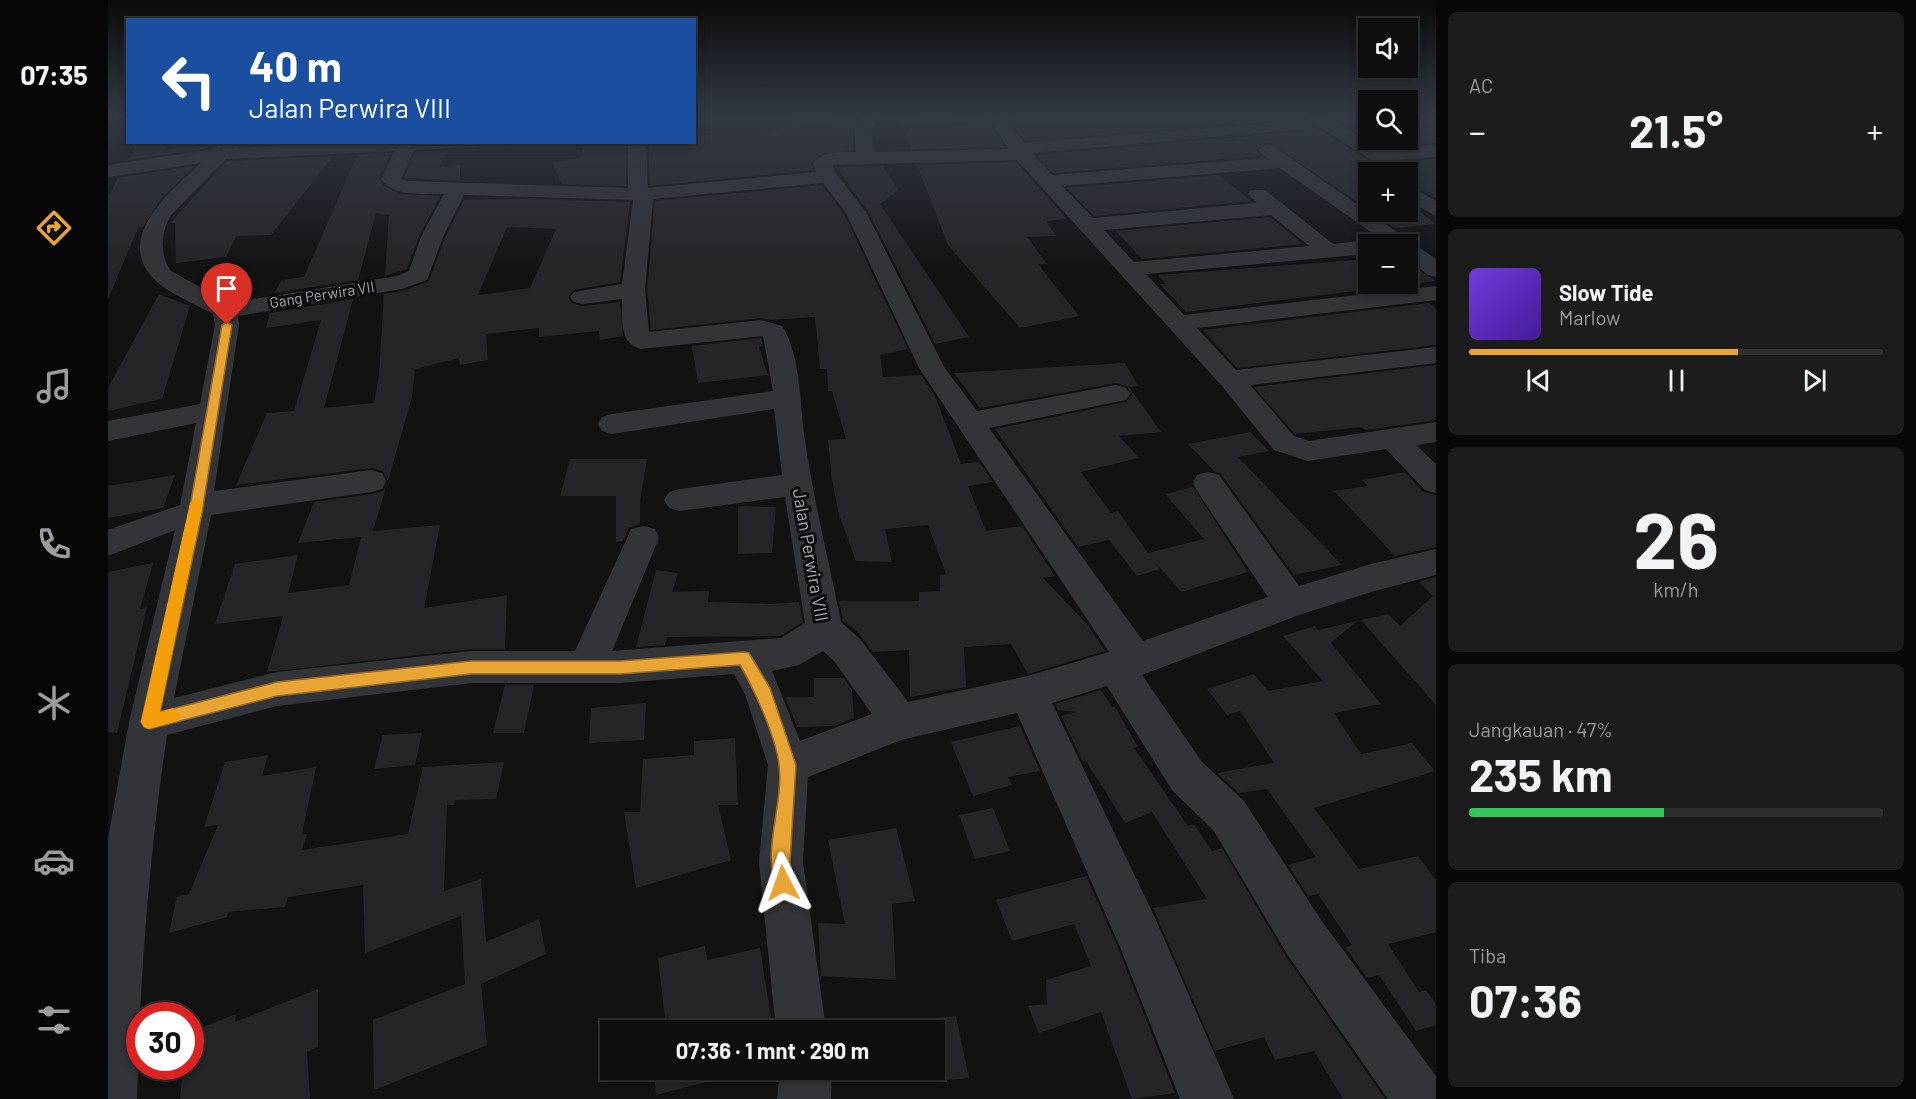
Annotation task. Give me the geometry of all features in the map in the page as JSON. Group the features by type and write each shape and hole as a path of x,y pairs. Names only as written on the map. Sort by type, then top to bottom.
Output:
{"street":[{"path":"108,171 132,166"},
{"path":"110,1099 112,981 130,839 149,722 196,509 227,325 225,311 163,276 154,264 152,252 154,226 171,200 207,166"},
{"path":"398,166 392,179 394,183 406,187 641,193 828,177"},
{"path":"582,297 633,290 641,193 639,166"},
{"path":"823,166 828,177 856,212 932,368 970,422 1126,664 1187,776 1229,816 1304,936 1420,1099"},
{"path":"1033,166 1230,380 1284,443 1308,452 1436,432"},
{"path":"1047,181 1234,166"},
{"path":"1291,166 1386,234"},
{"path":"1226,167 1329,251"},
{"path":"1418,182 1436,194"},
{"name":"Gang Perwira VII","path":"225,311 402,282 419,275 432,237 457,188"},
{"path":"1418,198 1436,210"},
{"path":"1089,225 1275,208"},
{"path":"1129,269 1358,249"},
{"path":"1418,257 1436,270"},
{"name":"Jalan Perwira VIII","path":"149,722 277,689 471,668 588,667 786,654 824,628 791,442 787,398 773,331 761,327 641,341 636,333 633,290"},
{"path":"1177,322 1436,293"},
{"path":"1230,380 1436,355"},
{"path":"970,422 1116,393"},
{"path":"612,424 787,398"},
{"path":"108,431 212,411"},
{"path":"1392,438 1436,482"},
{"path":"108,543 196,509 371,481"},
{"path":"1208,483 1291,603"},
{"path":"680,500 798,484"},
{"path":"588,667 606,617 624,584 643,538"},
{"path":"788,765 900,722 1028,693 1126,664 1291,603 1371,578 1436,562"},
{"path":"824,628 847,650 900,722"},
{"path":"744,658 762,688 788,765 781,862 800,1020"},
{"path":"1028,693 1139,937 1207,1099"},
{"path":"804,1099 805,1080"}],"building":[{"path":"194,166 161,199 143,227 138,228 108,299 108,197 118,178"},
{"path":"222,166 325,166 271,235 236,236 226,257 176,263 175,223 170,223"},
{"path":"352,166 385,166 379,178 385,187 401,194 440,196 419,236 407,269 385,276 389,215 376,213 358,280 274,293 282,280 304,277"},
{"path":"409,166 460,166 460,180 404,178"},
{"path":"555,166 626,166 626,186 561,184"},
{"path":"649,166 812,166 813,170 650,186"},
{"path":"883,166 898,190 880,204 969,337 935,344 868,211 836,167"},
{"path":"917,166 1020,166 1067,219 1046,221 1056,236 1027,237 1047,264 1038,264 1079,316 1020,328 948,245"},
{"path":"1047,166 1135,166 1053,173"},
{"path":"1304,166 1358,166 1358,202"},
{"path":"1418,166 1436,166 1436,198 1418,189"},
{"path":"1219,175 1251,201 1094,216 1067,188"},
{"path":"822,185 844,214 908,349 880,355 883,377 921,375 935,396 961,464 979,462 993,482 968,486 986,531 1022,526 1055,576 1043,578 1087,624 1105,651 1028,674 1011,644 964,647 966,687 910,697 909,650 873,652 856,630 843,621 839,601 919,601 919,592 940,591 940,575 946,574 928,525 885,529 892,562 856,561 839,515 828,440 846,439 832,391 828,391 827,369 820,369 815,317 771,320 761,318 651,330 647,290 655,201"},
{"path":"464,200 630,202 620,282 574,290 568,297 572,303 581,306 620,302 623,336 600,340 599,331 539,337 539,328 486,334 488,360 460,365 459,358 415,369 412,397 388,481 383,471 371,468 236,485 267,413 294,411 321,320 266,328 270,313 353,299 324,408 374,403 379,375 384,294 403,291 429,281 445,238","holes":["507,227 556,229 530,288 478,295"]},
{"path":"1418,211 1436,224 1395,228 1386,222 1418,222"},
{"path":"1270,217 1303,244 1142,259 1116,231"},
{"path":"1358,260 1358,291 1186,312 1160,284 1166,284 1158,275"},
{"path":"1418,269 1436,281 1418,283"},
{"path":"159,294 190,306 162,399 108,411 108,388"},
{"path":"1429,303 1436,308 1436,345 1237,368 1203,330"},
{"path":"761,338 763,346 759,347 768,375 698,383 692,346"},
{"path":"1125,363 1138,386 1129,387 1161,432 1119,436 1139,458 1081,472 1111,513 1118,511 1148,553 1204,539 1165,494 1193,487 1248,572 1181,592 1154,561 1160,569 1137,576 1109,540 1078,547 995,429 1126,402 1132,395 1127,386 1116,383 980,408 954,373"},
{"path":"1436,365 1436,420 1366,430 1362,427 1295,434 1254,387"},
{"path":"1250,432 1269,451 1238,457 1342,565 1294,575 1221,474 1214,471 1188,444"},
{"path":"570,459 647,459 640,501 640,524 629,528 623,541 616,542 616,496 560,496"},
{"path":"1405,472 1423,492 1436,495 1436,547 1395,556 1334,491 1368,486 1362,480"},
{"path":"175,475 163,508 108,518 108,486"},
{"path":"387,484 373,531 440,525 424,608 507,595 505,649 472,649 267,672 283,616 215,624 235,564 298,555 288,593 349,585 361,537 298,543 314,502 372,494 383,491"},
{"path":"738,506 776,507 772,553 738,554"},
{"path":"153,563 140,609 147,607 117,733 108,732 108,572"},
{"path":"656,570 678,573 672,592 709,591 708,602 768,604 799,602 803,622 780,636 667,637 665,645 636,647"},
{"path":"1436,577 1436,705 1361,620 1388,614 1400,626 1433,596 1419,582"},
{"path":"1357,621 1331,643 1381,704 1334,713 1361,754 1412,743 1435,771 1314,808 1359,869 1418,856 1436,880 1436,932 1388,944 1419,992 1426,990 1436,1004 1436,1025 1416,1031 1379,975 1367,978 1345,947 1352,945 1318,894 1308,896 1288,865 1316,857 1267,789 1239,793 1217,773 1274,763 1240,711 1227,715 1207,689 1254,674 1268,691 1323,681 1283,636 1315,626 1318,630"},
{"path":"814,678 844,678 852,690 854,718 834,726 797,727 785,697 814,697"},
{"path":"505,685 534,685 524,733 493,733"},
{"path":"1101,690 1112,707 1115,707 1138,747 1134,748 1188,826 1194,824 1212,851 1222,848 1285,955 1385,1099 1343,1099 1314,1051 1275,1060 1264,1037 1215,1051 1153,908 1207,899 1152,812 1125,823 1086,761 1083,762 1061,716 1077,712 1058,710 1055,704"},
{"path":"646,703 644,740 589,743 591,708"},
{"path":"1020,726 1040,771 1008,777 1012,785 973,796 951,742"},
{"path":"422,733 415,765 374,769 383,735"},
{"path":"735,738 738,805 718,805 731,860 636,888 624,812 640,812 643,759 694,755 694,741"},
{"path":"268,755 262,776 316,767 302,834 307,834 302,850 408,834 423,767 504,762 496,799 455,800 454,805 447,805 444,891 481,879 486,942 539,919 546,954 481,984 487,1045 374,1090 373,1020 465,984 461,916 365,953 363,885 288,897 285,907 228,912 227,917 169,933 177,897 189,894 218,825 204,827 225,762"},
{"path":"993,808 1010,851 975,859 959,815"},
{"path":"896,828 915,901 892,904 896,980 821,976 818,923 845,924 828,840"},
{"path":"1086,876 1118,948 1175,1093 1132,1099 1101,1012 1039,1033 1028,1006 1047,1004 1046,980 1091,966 1074,924 1012,941 996,900"},
{"path":"705,946 707,960 760,948 771,1020 658,1020 665,1018 658,958"},
{"path":"318,989 318,1047 307,1052 310,1099 180,1099 182,1080 204,1080 204,1027 236,1014 235,1022"},
{"path":"956,1016 969,1078 929,1082 928,1080 945,1080 945,1020 917,1020"},
{"path":"655,1080 710,1080 710,1081 656,1095"}],"slow traffic":[{"path":"173,716 149,722 197,503"}],"route":[{"path":"227,325 195,513 149,722 277,689 471,668 620,667 744,658 762,688 783,744 788,765 781,862 783,883"}]}
